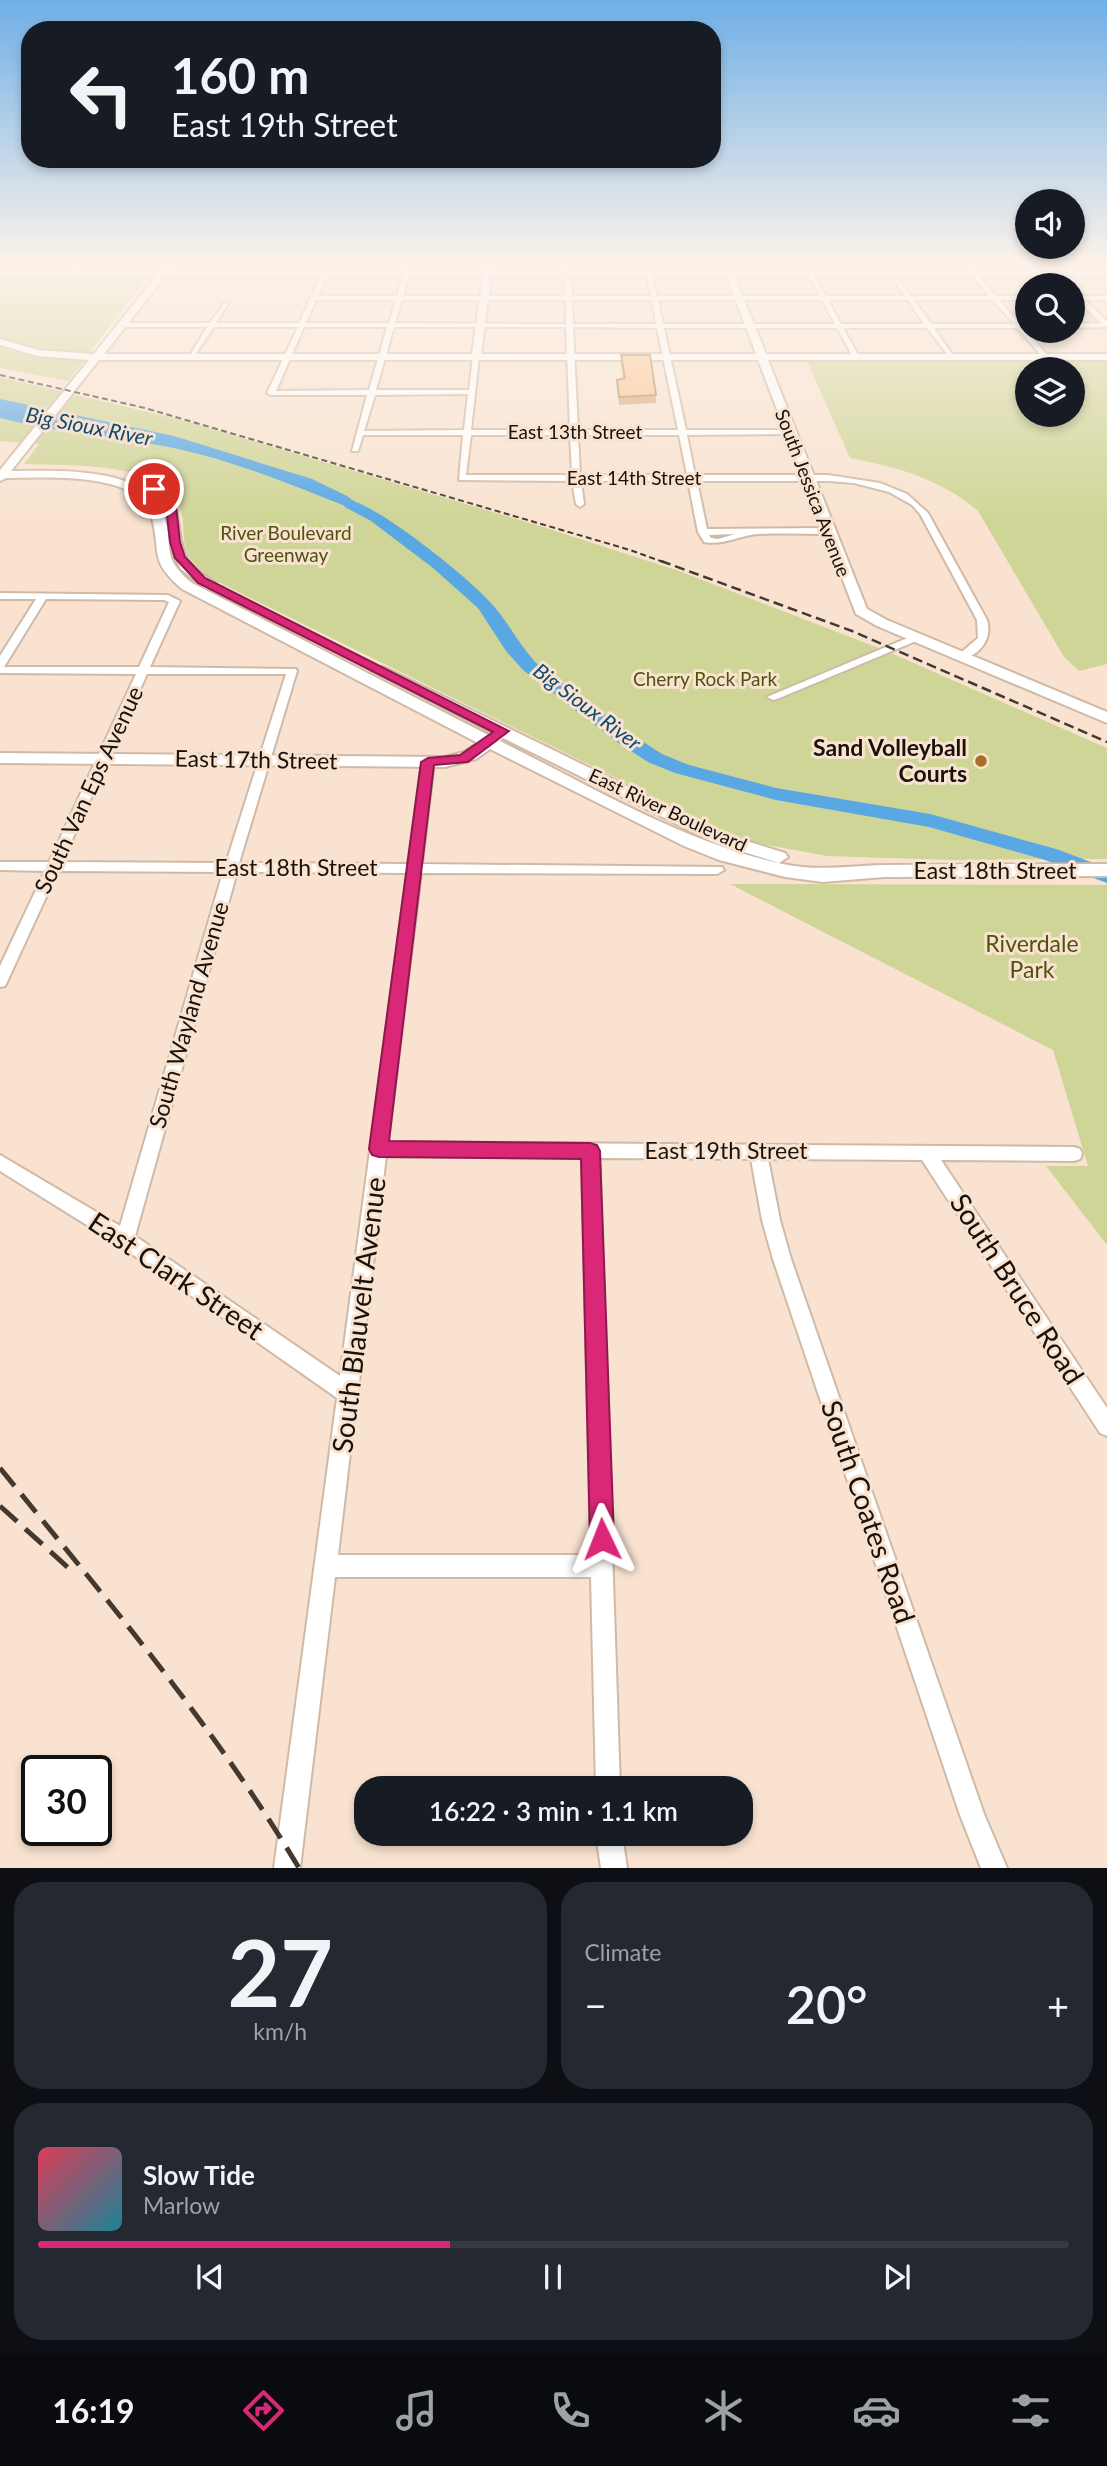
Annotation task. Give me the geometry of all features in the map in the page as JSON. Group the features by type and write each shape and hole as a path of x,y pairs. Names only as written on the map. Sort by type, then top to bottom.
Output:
{"main road":[{"path":"97,357 104,348"}],"street":[{"path":"24,348 46,354 97,357 1015,357"},
{"path":"192,357 198,348"},
{"path":"291,348 271,393 472,393"},
{"path":"355,449 384,348"},
{"path":"467,433 477,348"},
{"path":"571,348 576,478 580,504"},
{"path":"664,348 703,532 707,540 718,542 754,532 828,531"},
{"name":"South Jessica Avenue","path":"757,348 856,605 866,615 882,623 1106,716"},
{"path":"851,348 856,357"},
{"path":"945,348 951,357"},
{"path":"1038,348 1046,357"},
{"path":"4,470 97,357"},
{"path":"1085,357 1107,357"},
{"name":"East 13th Street","path":"360,433 789,432"},
{"name":"East 14th Street","path":"467,433 462,478 807,478 851,480 885,487 919,507 986,629 982,643 962,656"},
{"path":"4,470 113,473"},
{"name":"East River Boulevard","path":"4,470 93,470 113,473 147,485 167,500 174,519 177,551 187,567 201,580 690,842 725,856 805,874 849,875 884,871"},
{"name":"East River Boulevard","path":"4,470 85,476 105,479 134,489 156,509 161,553 171,571 187,586 496,736"},
{"path":"0,596 43,596"},
{"path":"43,596 0,667 144,671"},
{"name":"South Van Eps Avenue","path":"0,982 174,606 172,598 43,596"},
{"path":"773,697 917,637"},
{"name":"South Wayland Avenue","path":"125,1239 231,868 292,671 144,671"},
{"name":"East 17th Street","path":"0,758 428,762 463,759 496,736"},
{"name":"South Blauvelt Avenue","path":"287,1867 428,762"},
{"name":"East 18th Street","path":"0,866 717,870"},
{"name":"East 18th Street","path":"884,871 1107,870"},
{"name":"East 19th Street","path":"379,1149 1074,1154"},
{"path":"590,1151 608,1776"},
{"name":"South Coates Road","path":"758,1151 771,1220 782,1259 972,1815 994,1867"},
{"name":"South Bruce Road","path":"927,1153 1107,1426"},
{"name":"East Clark Street","path":"0,1162 125,1239 349,1395"},
{"path":"327,1566 603,1566"},
{"path":"611,1846 614,1867"}],"green space":[{"path":"0,348 37,358 84,361 68,381 0,368"},
{"path":"45,348 93,348 89,353"},
{"path":"807,361 1015,361 1015,427 1085,427 1085,361 1107,361 1107,664 1079,671 1064,657 978,511 949,490 918,476 850,458"},
{"name":"Cherry Rock Park","path":"0,377 186,421 540,526 679,571 884,650 1107,748 1107,859 952,860 827,856 756,843 718,828 210,578 188,554 181,512 170,495 154,482 113,469 24,464 39,444 0,441"},
{"name":"Riverdale Park","path":"730,884 1107,885 1107,1245 1046,1166 1088,1166 1053,1050"}],"water":[{"path":"0,399 174,436 312,479 347,496 376,518 276,479 200,454 0,418"}],"building":[{"path":"621,355 650,355 656,395 619,397 617,380 625,378"}],"waterway":[{"name":"Big Sioux River","path":"350,504 376,518 438,565 484,605 512,647 529,666 655,758 682,769 776,794 930,821 1049,854 1107,876"}],"railway":[{"path":"0,375 145,408 630,550 666,563"},
{"path":"661,561 852,631 1107,742"},
{"path":"0,1468 194,1712 231,1763 299,1868"},
{"path":"0,1506 73,1572"}],"place":[{"name":"Sand Volleyball Courts","path":"981,761"}],"route":[{"path":"154,489 171,506 175,542 180,558 201,580 503,731 463,759 428,762 379,1149 590,1151 602,1539"}],"park label":[{"name":"River Boulevard Greenway","path":"286,544"}]}
